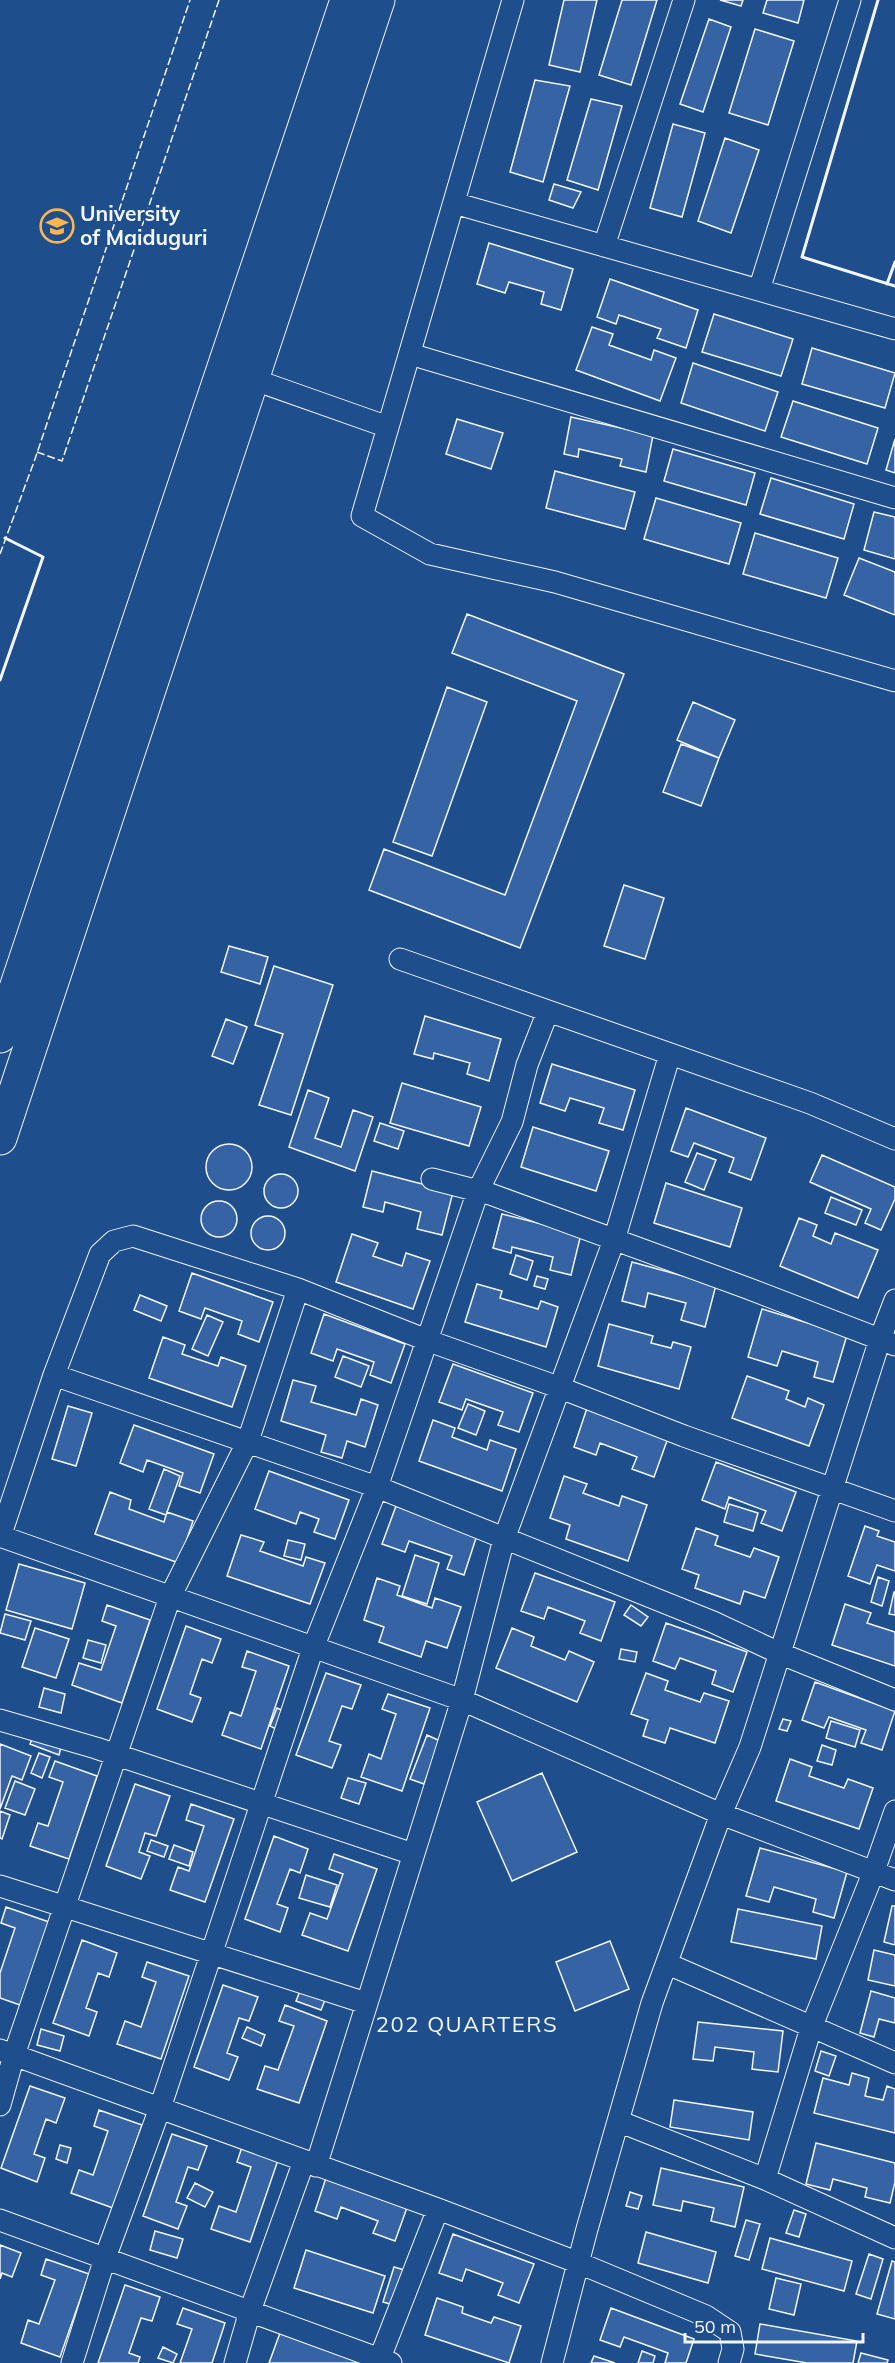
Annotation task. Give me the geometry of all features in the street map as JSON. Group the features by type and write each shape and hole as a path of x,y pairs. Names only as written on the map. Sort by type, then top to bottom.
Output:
{"highway":[{"path":"0,1035 347,0"},
{"path":"0,1138 378,0"}],"street":[{"path":"513,0 362,516 430,554 555,582 895,681"},
{"path":"604,246 684,0"},
{"path":"759,290 850,0"},
{"path":"454,203 895,329"},
{"path":"410,354 895,498"},
{"path":"252,380 388,428"},
{"path":"400,959 810,1103 895,1139"},
{"path":"72,2363 105,2258 160,2108 313,1648 377,1487 429,1341 478,1191 512,1122 527,1065 548,1011"},
{"path":"235,2363 250,2312 310,2163 366,2003 462,1700 504,1539 558,1387 614,1240 670,1054"},
{"path":"432,1179 478,1191 887,1342"},
{"path":"895,1510 684,1436 558,1387 429,1341 298,1289 133,1236 114,1241 100,1254 54,1375 0,1536 462,1700 721,1814 895,1880"},
{"path":"0,2105 7,2052 66,1907 170,1597 248,1441 298,1289"},
{"path":"552,2363 652,2003 721,1814 750,1747 832,1489 887,1342 895,1299"},
{"path":"54,1375 377,1487 713,1622 779,1653 895,1700"},
{"path":"0,1720 116,1754 413,1854"},
{"path":"765,2179 811,2028 874,1871 895,1811"},
{"path":"0,1886 366,2003"},
{"path":"668,1964 895,2063"},
{"path":"7,2052 438,2209 579,2263 706,2316 730,2332 733,2349 729,2363"},
{"path":"618,2121 765,2179 895,2238"},
{"path":"0,2220 382,2362 438,2209"}],"building":[{"path":"564,0 597,0 580,72 549,65"},
{"path":"622,0 657,0 631,85 599,75"},
{"path":"720,0 743,0 741,6"},
{"path":"767,0 804,0 798,23 763,13"},
{"path":"709,19 731,27 703,112 680,104"},
{"path":"755,29 794,41 768,125 729,113"},
{"path":"535,80 570,86 543,182 510,172"},
{"path":"591,99 622,106 598,190 567,180"},
{"path":"673,124 705,133 682,217 650,208"},
{"path":"725,138 759,150 731,233 698,221"},
{"path":"554,184 581,192 573,208 549,200"},
{"path":"489,243 573,269 561,310 541,304 544,292 509,282 505,293 477,284"},
{"path":"610,279 698,310 686,348 657,338 661,329 619,315 616,324 597,317"},
{"path":"714,314 793,339 781,376 702,352"},
{"path":"592,327 613,334 609,345 651,360 654,350 676,358 660,401 576,370"},
{"path":"812,348 895,373 885,408 802,384"},
{"path":"693,363 778,392 765,431 681,403"},
{"path":"793,401 878,428 867,464 781,437"},
{"path":"571,417 653,435 646,472 620,466 622,459 579,449 578,457 564,454"},
{"path":"457,419 503,433 491,469 446,454"},
{"path":"895,439 895,473 886,470"},
{"path":"673,449 755,473 746,505 664,481"},
{"path":"555,471 635,492 625,529 546,508"},
{"path":"771,478 854,504 844,539 760,514"},
{"path":"656,498 741,523 729,564 644,539"},
{"path":"874,512 895,517 895,559 864,550"},
{"path":"755,533 838,558 826,598 743,574"},
{"path":"859,558 895,572 895,615 844,595"},
{"path":"467,614 624,674 520,948 369,890 384,849 505,895 577,701 452,653"},
{"path":"447,687 487,702 432,856 393,842"},
{"path":"693,702 735,720 719,758 677,740"},
{"path":"681,744 719,758 701,806 663,792"},
{"path":"624,885 664,898 645,959 604,946"},
{"path":"229,946 268,957 260,984 221,972"},
{"path":"274,966 333,985 291,1115 259,1105 283,1034 255,1025"},
{"path":"425,1016 501,1039 489,1081 467,1074 470,1063 434,1053 433,1059 414,1054"},
{"path":"226,1019 247,1027 233,1064 212,1056"},
{"path":"552,1064 635,1090 623,1130 599,1123 604,1108 570,1098 565,1111 540,1103"},
{"path":"402,1083 481,1107 469,1146 390,1123"},
{"path":"308,1090 329,1098 315,1138 341,1147 353,1110 373,1117 355,1171 289,1147"},
{"path":"686,1108 766,1138 751,1180 729,1172 734,1158 694,1143 688,1157 671,1151"},
{"path":"380,1123 404,1131 398,1149 374,1141"},
{"path":"533,1127 609,1151 596,1191 521,1167"},
{"path":"229,1144 245,1151 252,1167 245,1183 229,1190 213,1183 206,1167 213,1151"},
{"path":"697,1153 716,1160 704,1190 685,1182"},
{"path":"822,1155 895,1187 895,1199 881,1230 865,1223 871,1209 810,1182"},
{"path":"372,1171 453,1192 442,1235 417,1229 421,1212 385,1202 383,1212 363,1207"},
{"path":"281,1174 293,1179 298,1191 293,1203 281,1208 269,1203 264,1191 269,1179"},
{"path":"666,1183 742,1208 730,1247 654,1223"},
{"path":"831,1197 862,1210 856,1225 825,1213"},
{"path":"219,1201 232,1206 237,1219 232,1232 219,1237 206,1232 201,1219 206,1206"},
{"path":"502,1214 581,1234 571,1275 550,1270 553,1257 512,1247 511,1253 493,1248"},
{"path":"268,1216 280,1221 285,1233 280,1245 268,1250 256,1245 251,1233 256,1221"},
{"path":"799,1218 817,1225 813,1236 831,1244 835,1233 878,1250 858,1298 780,1266"},
{"path":"352,1234 378,1243 373,1256 402,1266 406,1253 430,1261 413,1309 336,1282"},
{"path":"516,1255 533,1261 527,1280 510,1274"},
{"path":"632,1262 716,1285 705,1327 681,1320 686,1303 648,1293 645,1307 622,1301"},
{"path":"192,1273 273,1302 259,1342 238,1334 242,1321 205,1308 201,1319 179,1311"},
{"path":"537,1276 548,1279 545,1289 534,1286"},
{"path":"477,1284 502,1291 500,1298 538,1309 541,1301 558,1307 546,1347 465,1322"},
{"path":"140,1295 167,1306 161,1321 134,1310"},
{"path":"762,1309 847,1335 833,1382 814,1377 818,1362 782,1351 777,1366 748,1357"},
{"path":"324,1314 405,1344 391,1383 370,1375 374,1362 337,1349 333,1361 311,1353"},
{"path":"207,1315 223,1322 208,1356 192,1349"},
{"path":"609,1324 653,1336 651,1343 671,1348 673,1342 691,1347 679,1389 598,1366"},
{"path":"163,1337 185,1345 182,1354 218,1366 221,1357 246,1366 232,1407 149,1378"},
{"path":"343,1356 369,1366 361,1387 335,1377"},
{"path":"453,1364 533,1393 519,1432 498,1425 503,1412 466,1399 462,1410 439,1402"},
{"path":"747,1376 789,1391 786,1399 805,1407 808,1398 824,1405 809,1446 732,1418"},
{"path":"293,1380 316,1386 311,1402 356,1415 361,1399 378,1405 365,1447 347,1441 342,1458 321,1452 326,1435 281,1421"},
{"path":"468,1404 485,1411 476,1435 458,1428"},
{"path":"68,1406 92,1413 76,1466 52,1459"},
{"path":"587,1408 668,1438 654,1477 632,1469 637,1457 600,1443 596,1455 574,1447"},
{"path":"433,1420 455,1428 452,1437 487,1450 490,1440 516,1449 502,1491 419,1461"},
{"path":"134,1425 214,1454 200,1493 179,1486 183,1473 147,1460 143,1472 120,1463"},
{"path":"716,1462 796,1492 782,1531 761,1523 766,1511 729,1497 725,1509 702,1500"},
{"path":"164,1469 180,1476 166,1515 149,1509"},
{"path":"269,1471 349,1500 335,1539 314,1532 319,1519 300,1512 296,1524 255,1509"},
{"path":"564,1476 587,1484 583,1493 619,1506 622,1496 647,1505 628,1561 566,1539 570,1525 550,1518"},
{"path":"110,1492 131,1500 129,1509 164,1522 167,1512 193,1521 179,1563 95,1534"},
{"path":"729,1504 758,1513 753,1531 724,1522"},
{"path":"396,1506 477,1535 464,1575 447,1569 452,1556 409,1541 405,1552 382,1544"},
{"path":"865,1526 879,1531 877,1536 895,1542 895,1571 877,1565 870,1584 848,1576"},
{"path":"696,1528 718,1536 715,1545 750,1557 754,1548 779,1557 765,1598 744,1591 740,1604 695,1588 699,1575 682,1569"},
{"path":"241,1535 264,1542 260,1551 303,1566 306,1557 325,1563 310,1604 227,1576"},
{"path":"288,1540 305,1544 301,1560 284,1556"},
{"path":"415,1555 439,1563 427,1604 402,1596"},
{"path":"19,1564 85,1583 72,1629 6,1610"},
{"path":"535,1573 615,1602 601,1641 580,1633 585,1621 548,1607 544,1619 521,1611"},
{"path":"878,1577 889,1581 882,1606 871,1602"},
{"path":"377,1578 400,1586 397,1595 432,1608 435,1598 461,1607 447,1648 426,1641 421,1657 379,1642 384,1627 364,1620"},
{"path":"895,1592 895,1615 889,1614"},
{"path":"845,1604 871,1613 867,1623 895,1632 895,1666 832,1645"},
{"path":"107,1605 150,1620 122,1703 72,1685 79,1663 101,1670 116,1626 102,1621"},
{"path":"631,1605 648,1617 641,1626 624,1615"},
{"path":"5,1614 31,1621 25,1640 0,1633"},
{"path":"666,1623 747,1652 733,1692 712,1684 716,1671 680,1658 675,1669 653,1661"},
{"path":"186,1626 221,1639 212,1663 202,1659 190,1694 201,1698 192,1722 157,1709"},
{"path":"35,1628 69,1639 56,1678 22,1667"},
{"path":"512,1628 534,1637 531,1646 565,1660 569,1651 594,1662 577,1702 496,1668"},
{"path":"88,1640 106,1645 101,1663 83,1658"},
{"path":"621,1649 637,1652 635,1662 619,1659"},
{"path":"247,1651 289,1666 261,1749 222,1735 230,1712 241,1716 256,1671 242,1667"},
{"path":"326,1673 361,1685 352,1709 342,1706 329,1741 341,1745 332,1768 296,1755"},
{"path":"646,1673 668,1681 665,1690 700,1702 704,1693 729,1701 715,1743 670,1728 665,1743 643,1736 648,1720 631,1714"},
{"path":"815,1682 895,1711 882,1750 861,1743 866,1730 829,1717 824,1728 802,1720"},
{"path":"44,1688 65,1694 61,1713 39,1707"},
{"path":"388,1694 430,1708 402,1791 361,1777 369,1754 381,1759 396,1714 382,1709"},
{"path":"277,1708 288,1713 280,1731 270,1726"},
{"path":"783,1719 791,1721 787,1731 779,1729"},
{"path":"831,1721 860,1730 855,1747 826,1738"},
{"path":"427,1735 440,1741 424,1784 410,1779"},
{"path":"33,1736 61,1747 59,1755 30,1744"},
{"path":"0,1744 31,1756 22,1780 12,1776 0,1809"},
{"path":"822,1745 836,1750 832,1765 817,1761"},
{"path":"39,1753 50,1757 42,1778 31,1773"},
{"path":"790,1759 812,1767 809,1776 844,1788 848,1779 873,1788 859,1829 776,1801"},
{"path":"55,1761 97,1776 69,1859 30,1846 38,1823 48,1826 63,1782 49,1777"},
{"path":"542,1773 577,1852 512,1881 477,1802"},
{"path":"348,1778 366,1783 359,1804 341,1798"},
{"path":"15,1781 35,1789 25,1815 5,1808"},
{"path":"135,1784 170,1796 156,1836 145,1833 139,1852 150,1856 141,1879 106,1866"},
{"path":"191,1804 234,1819 205,1902 170,1890 178,1867 189,1871 204,1826 186,1820"},
{"path":"0,1811 10,1815 2,1839 0,1838"},
{"path":"274,1836 308,1849 300,1873 290,1869 277,1904 288,1908 280,1932 245,1919"},
{"path":"151,1840 168,1846 164,1857 147,1851"},
{"path":"174,1845 193,1852 189,1866 169,1859"},
{"path":"760,1848 847,1872 834,1918 813,1912 816,1899 774,1887 769,1902 746,1896"},
{"path":"334,1854 377,1869 348,1951 302,1935 310,1913 327,1919 343,1874 329,1869"},
{"path":"306,1875 337,1885 330,1907 299,1898"},
{"path":"892,1906 895,1906 895,1945 884,1942"},
{"path":"6,1907 49,1922 20,2005 0,1998 0,1973 15,1928 1,1923"},
{"path":"738,1909 822,1926 816,1959 731,1942"},
{"path":"82,1940 117,1953 109,1977 98,1973 86,2008 97,2012 89,2036 53,2023"},
{"path":"610,1941 629,1989 575,2011 556,1962"},
{"path":"874,1950 895,1955 895,1986 868,1980"},
{"path":"147,1962 189,1976 161,2059 117,2044 125,2021 141,2027 156,1982 142,1977"},
{"path":"223,1985 258,1997 249,2021 239,2018 227,2053 238,2057 229,2080 194,2067"},
{"path":"300,1991 325,2000 321,2010 296,2001"},
{"path":"871,1991 895,1998 895,2023 879,2019 874,2037 860,2033"},
{"path":"285,2005 327,2021 299,2103 257,2089 265,2066 278,2070 294,2026 279,2021"},
{"path":"698,2022 783,2031 778,2072 752,2069 754,2052 715,2047 713,2061 693,2059"},
{"path":"247,2027 265,2035 261,2046 242,2038"},
{"path":"41,2029 64,2036 60,2051 37,2045"},
{"path":"821,2051 836,2056 829,2076 815,2071"},
{"path":"852,2073 869,2078 865,2096 883,2100 887,2086 895,2089 895,2133 814,2113 823,2078 849,2085"},
{"path":"30,2086 65,2098 56,2123 46,2119 34,2154 45,2158 37,2182 1,2168"},
{"path":"674,2100 753,2112 749,2140 670,2127"},
{"path":"99,2110 142,2125 113,2208 71,2193 79,2170 93,2175 108,2131 94,2126"},
{"path":"172,2134 207,2146 198,2170 188,2167 176,2202 187,2206 178,2229 143,2216"},
{"path":"816,2143 895,2163 895,2182 890,2203 865,2197 867,2188 833,2179 830,2190 806,2184"},
{"path":"60,2145 71,2148 67,2163 56,2159"},
{"path":"242,2147 278,2160 250,2242 211,2229 219,2206 236,2212 251,2167 237,2162"},
{"path":"661,2168 744,2187 735,2227 711,2221 714,2208 683,2201 681,2211 653,2205"},
{"path":"328,2172 409,2202 395,2241 373,2233 378,2221 341,2207 337,2219 315,2211"},
{"path":"195,2183 213,2192 205,2207 187,2198"},
{"path":"630,2192 642,2196 638,2209 626,2206"},
{"path":"794,2210 806,2214 799,2237 786,2233"},
{"path":"746,2220 760,2224 749,2260 735,2256"},
{"path":"155,2231 183,2239 177,2258 150,2250"},
{"path":"646,2232 716,2252 708,2283 638,2263"},
{"path":"453,2234 534,2264 519,2303 498,2295 503,2283 466,2269 462,2281 439,2273"},
{"path":"770,2238 852,2261 844,2291 762,2269"},
{"path":"0,2245 21,2253 12,2277 2,2273 0,2279"},
{"path":"306,2250 385,2276 373,2313 294,2288"},
{"path":"869,2254 883,2259 871,2299 856,2294"},
{"path":"46,2259 89,2274 60,2357 21,2343 28,2320 39,2324 55,2280 41,2275"},
{"path":"892,2261 895,2262 895,2319 877,2314"},
{"path":"394,2267 408,2271 397,2306 383,2302"},
{"path":"776,2278 801,2284 794,2315 769,2309"},
{"path":"125,2285 160,2297 152,2321 141,2318 129,2353 140,2357 138,2363 98,2363"},
{"path":"437,2298 463,2307 462,2313 491,2323 494,2317 521,2326 509,2363 425,2335"},
{"path":"183,2308 225,2323 212,2363 180,2363 192,2329 177,2324"},
{"path":"611,2308 694,2339 686,2363 665,2363 668,2353 624,2337 620,2347 600,2340"},
{"path":"760,2324 857,2341 853,2363 807,2363 755,2354"},
{"path":"280,2333 360,2362 360,2363 269,2363"},
{"path":"163,2347 177,2354 173,2363 158,2358"},
{"path":"642,2351 655,2356 653,2363 638,2363"},
{"path":"861,2353 888,2360 887,2363 858,2363"},
{"path":"594,2356 615,2363 591,2363"}],"fence":[{"path":"0,554 35,459 190,0"},
{"path":"37,452 62,461 219,0"}],"wall":[{"path":"878,0 802,257 895,286"},
{"path":"887,284 895,262"},
{"path":"0,680 43,557 5,538"}],"place":[{"name":"University of Maiduguri","path":"57,226"}],"district":[{"name":"202 QUARTERS","path":"467,2024"}]}
